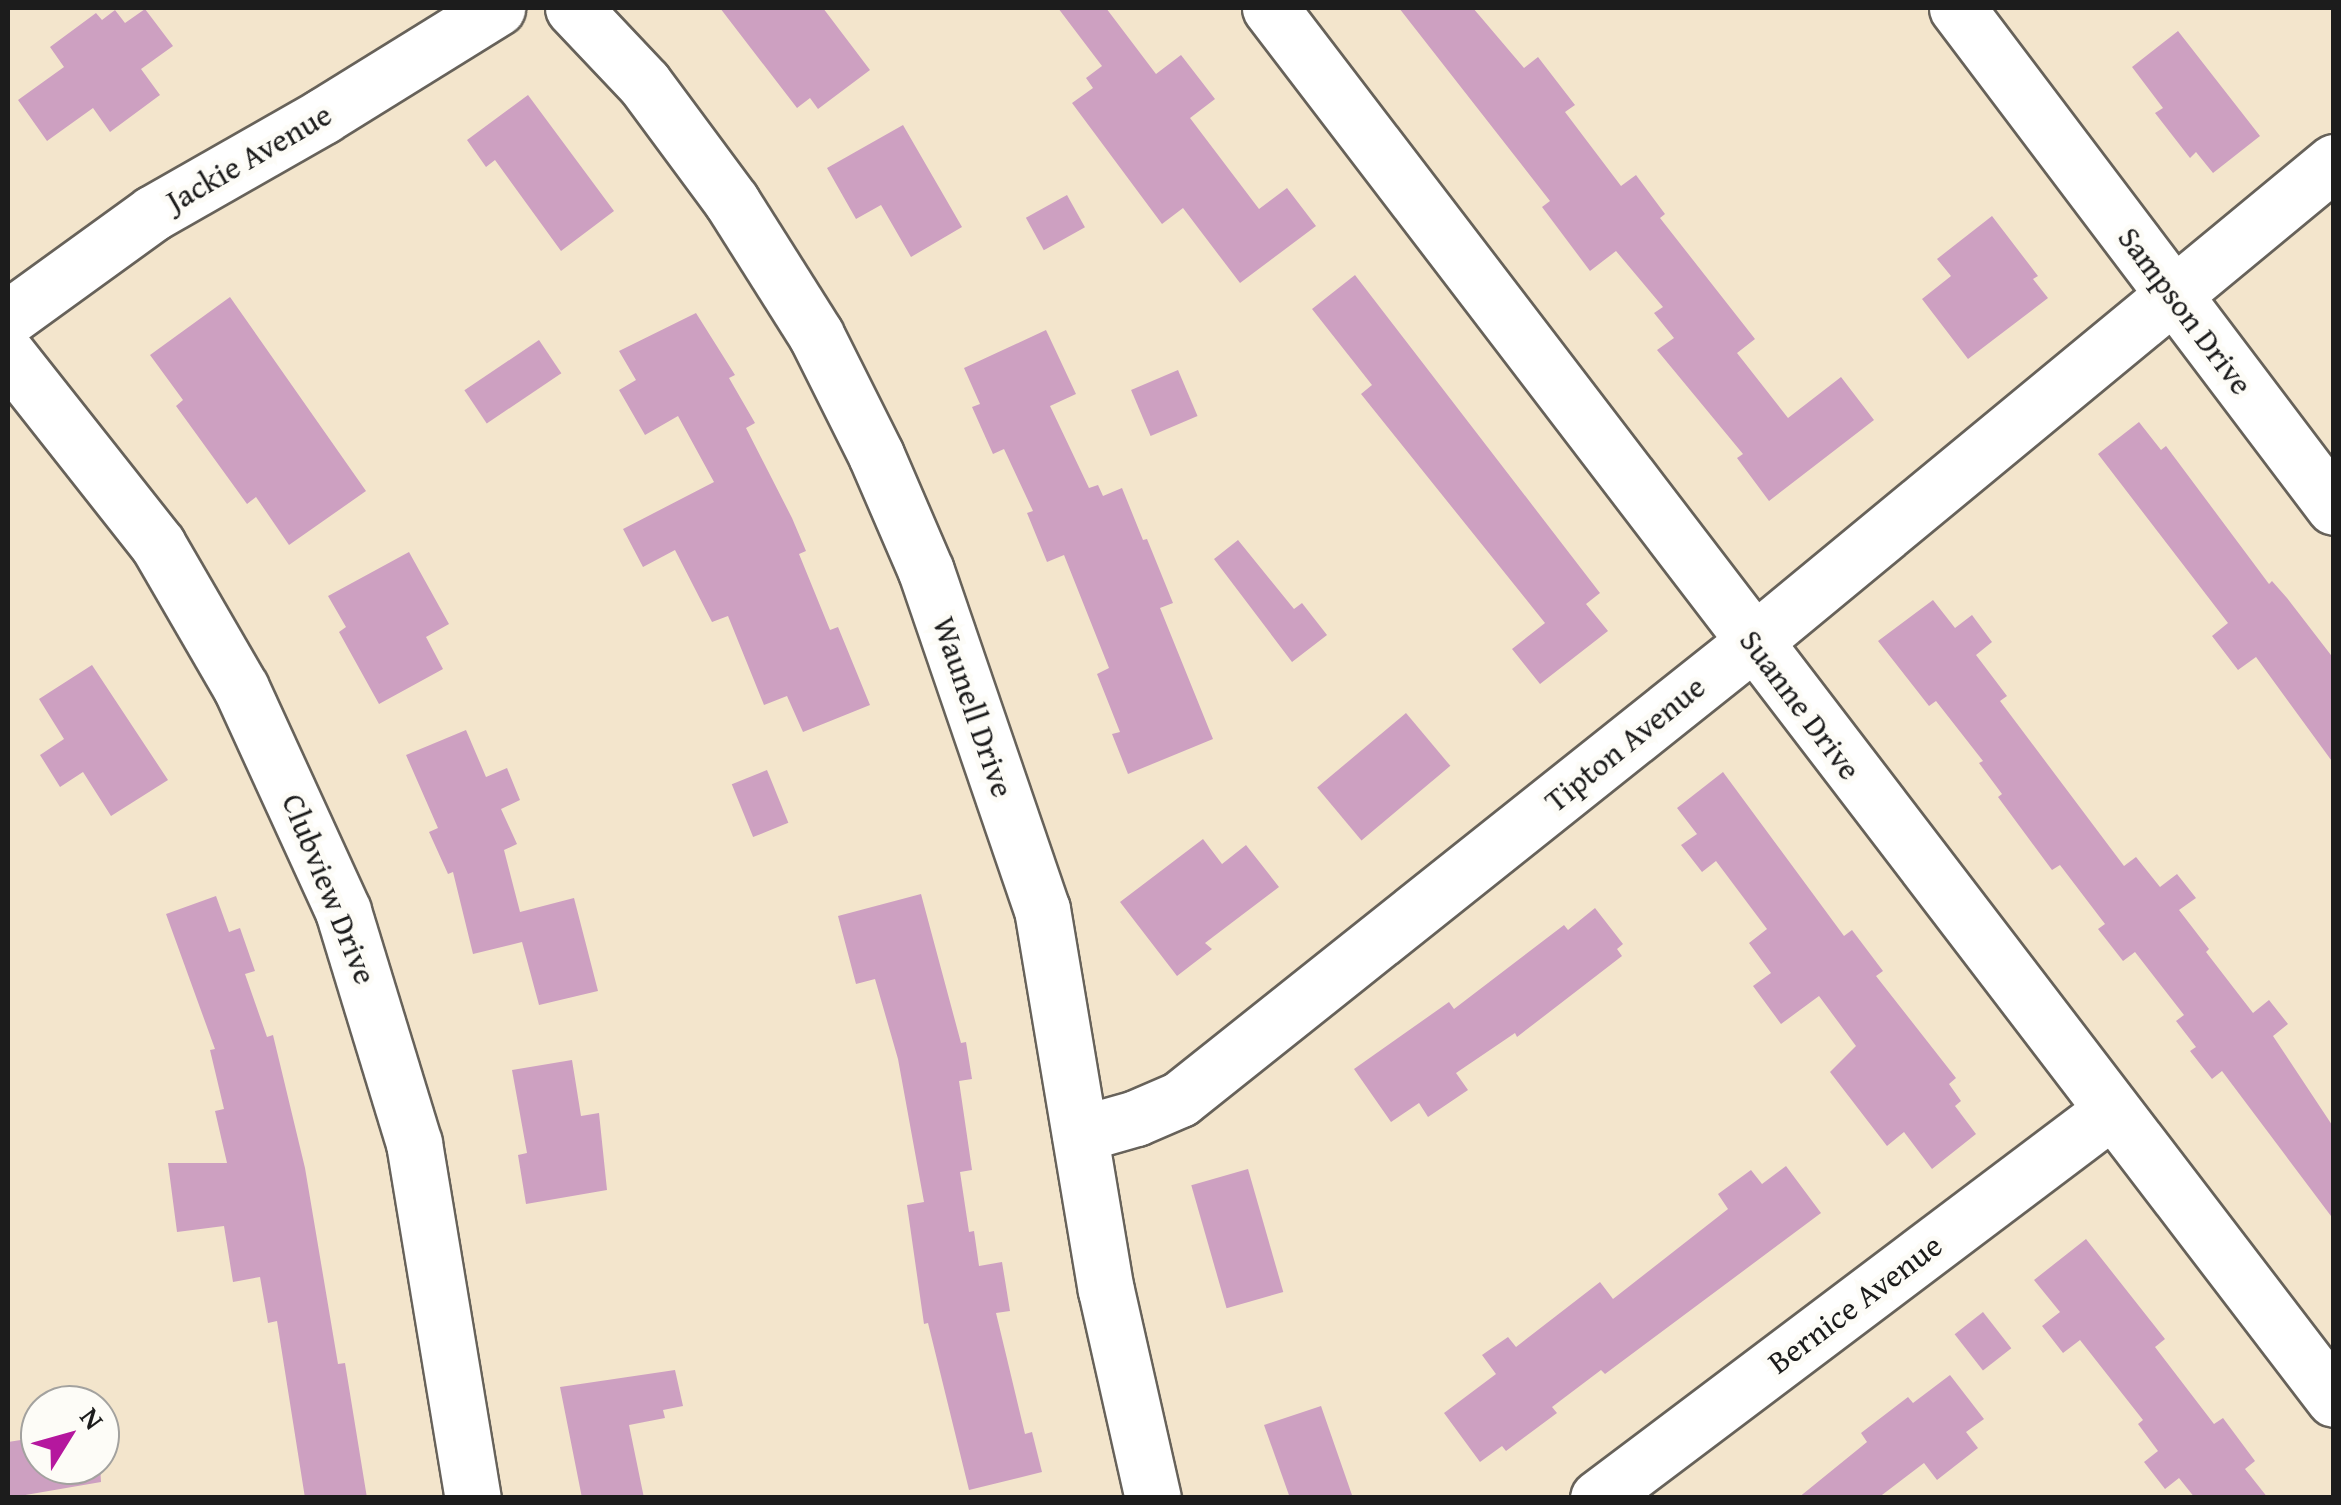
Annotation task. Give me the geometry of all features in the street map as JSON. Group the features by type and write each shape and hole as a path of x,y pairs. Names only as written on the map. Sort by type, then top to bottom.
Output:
{"street":[{"name":"Jackie Avenue","path":"8,318 154,213 323,116 497,8"},
{"name":"Waunell Drive","path":"573,8 644,83 732,202 816,335 876,455 926,572 1042,909 1106,1290 1154,1498"},
{"name":"Suanne Drive","path":"1270,8 2334,1399"},
{"name":"Sampson Drive","path":"1957,8 2334,507"},
{"name":"Tipton Avenue","path":"1080,1134 1136,1118 1180,1099 1752,642 2334,162"},
{"name":"Clubview Drive","path":"8,354 158,545 241,688 343,911 414,1143 473,1498"},
{"name":"Bernice Avenue","path":"1598,1498 2111,1112"}],"building":[{"path":"720,8 823,8 870,70 818,109 810,98 797,108"},
{"path":"1058,8 1106,8 1156,74 1181,55 1215,99 1190,118 1259,209 1287,188 1316,226 1240,283 1183,208 1162,224 1072,103 1093,88 1086,78 1102,66"},
{"path":"1399,8 1473,8 1524,68 1538,57 1575,105 1565,112 1621,186 1636,175 1665,214 1660,218 1755,339 1737,353 1788,418 1841,377 1874,420 1769,501 1737,458 1743,454 1657,350 1674,338 1654,313 1663,307 1616,251 1590,271 1542,207 1550,201"},
{"path":"145,9 173,46 141,69 160,95 110,132 93,108 47,141 18,100 64,67 50,47 96,13 102,20 115,10 125,23"},
{"path":"2178,31 2260,136 2213,173 2196,152 2190,158 2155,113 2163,108 2132,67"},
{"path":"528,95 614,211 561,251 495,160 486,167 467,140"},
{"path":"903,125 962,227 911,257 881,205 856,219 827,168"},
{"path":"1067,195 1085,227 1044,250 1026,218"},
{"path":"1992,216 2038,276 2033,279 2048,298 1968,359 1922,299 1951,276 1937,259"},
{"path":"1355,275 1600,593 1586,604 1608,631 1540,684 1512,649 1545,623 1361,394 1372,385 1312,309"},
{"path":"230,297 366,491 289,545 256,497 247,504 176,406 183,400 150,355"},
{"path":"696,313 735,375 729,378 755,423 746,428 806,551 799,554 830,630 838,627 870,705 803,732 787,696 764,705 728,616 712,622 675,550 643,567 623,529 714,482 678,416 645,435 619,390 636,380 619,351"},
{"path":"1046,330 1076,394 1050,406 1089,488 1098,485 1103,496 1122,488 1143,540 1147,539 1173,603 1160,608 1213,739 1128,774 1112,734 1120,732 1097,674 1109,668 1064,555 1047,562 1027,513 1033,511 1004,449 993,454 972,407 980,404 964,368"},
{"path":"539,340 561,373 487,423 464,390"},
{"path":"1178,370 1198,416 1151,436 1131,390"},
{"path":"2139,422 2161,450 2166,446 2269,584 2272,581 2287,598 2334,659 2334,764 2256,657 2238,670 2212,636 2228,623 2098,454"},
{"path":"1238,540 1294,609 1302,603 1327,635 1292,662 1214,559"},
{"path":"409,552 449,624 426,637 443,669 379,704 339,632 346,627 328,596"},
{"path":"1933,600 1955,628 1972,615 1992,642 1976,655 2007,696 2000,701 2124,866 2136,857 2160,887 2177,874 2196,898 2179,910 2209,949 2206,952 2253,1013 2269,1000 2288,1024 2273,1036 2334,1128 2334,1220 2222,1071 2212,1079 2190,1051 2196,1047 2176,1021 2184,1015 2135,952 2123,961 2098,929 2105,924 2060,865 2052,870 1998,797 2002,794 1979,763 1983,761 1936,701 1929,706 1878,641"},
{"path":"92,665 168,780 111,816 83,772 60,787 40,755 64,739 39,699"},
{"path":"1406,713 1450,766 1361,840 1317,788"},
{"path":"466,730 486,777 507,768 520,800 501,809 517,844 504,850 520,912 574,898 598,991 539,1005 522,942 473,954 453,872 448,874 429,832 438,828 406,755"},
{"path":"767,770 788,823 753,837 732,784"},
{"path":"1723,772 1844,936 1852,930 1883,971 1876,976 1956,1078 1949,1084 1961,1101 1955,1106 1976,1134 1932,1169 1904,1132 1887,1146 1830,1072 1856,1046 1819,996 1781,1024 1753,986 1771,973 1749,943 1767,929 1716,861 1702,872 1681,845 1697,834 1677,808"},
{"path":"1203,839 1222,864 1246,845 1279,887 1205,943 1212,949 1177,976 1120,902"},
{"path":"921,894 961,1043 966,1042 972,1079 959,1081 972,1170 960,1172 969,1232 974,1231 979,1266 1002,1262 1010,1311 996,1313 1025,1434 1032,1432 1042,1472 969,1490 928,1323 924,1324 907,1205 924,1202 898,1059 875,979 856,984 838,916"},
{"path":"216,896 229,932 240,928 255,971 245,974 267,1037 273,1035 305,1168 338,1364 345,1363 367,1498 305,1498 277,1321 268,1323 260,1277 233,1282 224,1226 177,1232 168,1163 227,1163 215,1111 224,1109 210,1050 215,1049 166,914"},
{"path":"1595,908 1623,944 1617,949 1622,956 1517,1037 1515,1033 1456,1073 1468,1090 1428,1117 1419,1103 1391,1122 1354,1069 1449,1002 1454,1009 1564,925 1568,930"},
{"path":"572,1060 581,1116 599,1113 607,1190 526,1204 518,1155 527,1153 512,1070"},
{"path":"1786,1166 1821,1213 1605,1374 1601,1370 1552,1407 1557,1413 1506,1451 1502,1446 1480,1462 1444,1413 1496,1374 1482,1355 1508,1337 1516,1347 1600,1282 1613,1299 1728,1209 1718,1194 1751,1170 1762,1184"},
{"path":"1248,1169 1283,1292 1227,1308 1191,1185"},
{"path":"2086,1239 2165,1339 2155,1347 2214,1424 2223,1418 2255,1461 2245,1469 2268,1498 2195,1498 2179,1478 2165,1489 2144,1462 2158,1451 2138,1424 2143,1420 2080,1340 2063,1353 2042,1326 2060,1312 2034,1280"},
{"path":"1983,1312 2011,1348 1983,1370 1955,1334"},
{"path":"675,1370 683,1406 663,1410 665,1418 629,1425 644,1498 582,1498 560,1387"},
{"path":"1950,1375 1984,1419 1966,1432 1978,1448 1937,1480 1924,1463 1878,1498 1798,1498 1867,1442 1861,1433 1908,1397 1913,1403"},
{"path":"1321,1406 1353,1498 1290,1498 1264,1425"},
{"path":"20,1440 20,1485 84,1485 8,1498 8,1442"}]}
